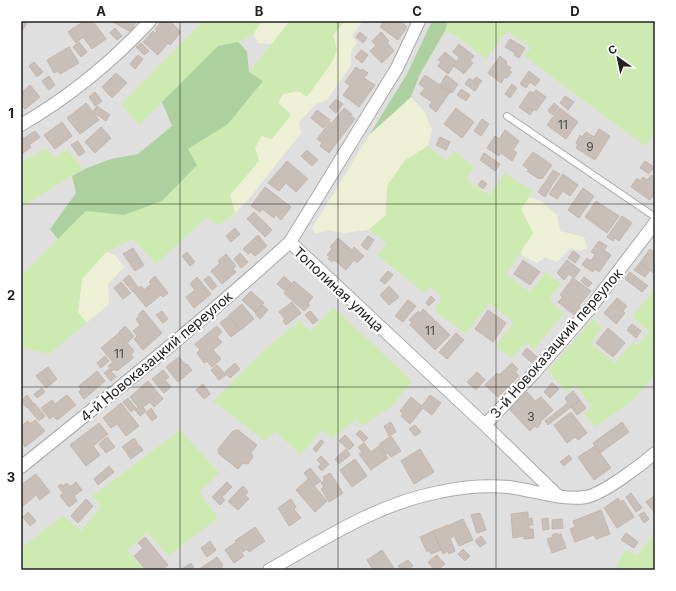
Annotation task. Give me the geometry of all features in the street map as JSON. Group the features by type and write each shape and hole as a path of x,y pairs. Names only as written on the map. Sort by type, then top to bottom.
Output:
{"street":[{"path":"21,125 99,71 129,44 150,21"},
{"name":"Тополиная улица","path":"419,21 397,68 290,242 485,425 557,495"},
{"name":"3-й Новоказацкий переулок","path":"485,425 534,373 588,311 655,223"},
{"name":"4-й Новоказацкий переулок","path":"21,467 148,364 290,242"},
{"path":"269,570 344,526 405,500 462,488 484,487 507,487 575,498 588,497 601,491 655,453"}],"lane":[{"path":"507,116 655,216"}],"shaded area":[{"path":"21,21 655,21 655,570 21,570"}],"green space":[{"path":"198,21 262,21 253,34 238,42 218,46 139,125 121,104 201,23"},
{"path":"262,21 290,21 272,44 258,43 253,34"},
{"path":"290,21 345,21 333,35 337,50 332,62 307,97 298,91 283,94 278,103 291,115 272,139 261,136 255,148 259,161 230,195 235,213 219,225 206,218 156,264 133,239 106,252 82,279 78,312 86,323 49,354 21,347 21,276 86,211 124,215 188,149 228,124 263,81 249,72"},
{"path":"345,21 360,21 362,23 352,35 357,43 351,51 351,65 327,100 316,104 299,122 301,133 247,201 235,213 230,195 259,161 255,148 261,136 291,114 278,103 283,94 298,91 307,96 332,35"},
{"path":"432,21 448,21 445,31 420,74 411,97 370,134 407,74"},
{"path":"448,21 655,21 655,132 645,146 524,56 531,48 507,31 486,59 458,37 445,31"},
{"path":"238,42 247,51 249,72 263,81 228,124 188,149 197,165 162,201 124,215 86,211 58,239 50,229 76,193 72,176 87,168 111,159 138,154 172,126 162,102 218,46"},
{"path":"411,97 423,110 432,129 428,146 404,162 387,186 386,216 368,230 344,233 328,230 315,234 312,228 370,134"},
{"path":"428,146 446,161 454,151 474,167 466,179 489,195 505,173 533,191 521,209 533,233 506,274 530,292 546,272 561,284 549,299 564,313 535,349 526,342 512,358 496,347 514,322 489,303 466,334 434,310 442,298 430,286 424,293 377,255 387,243 368,230 386,215 387,186 404,161"},
{"path":"46,148 54,158 67,149 83,169 21,207 21,163"},
{"path":"529,197 541,201 557,215 560,231 584,237 587,248 580,251 571,248 557,262 545,257 537,263 523,256 520,252 533,233 521,209"},
{"path":"106,252 115,255 124,267 108,284 109,304 86,323 78,312 82,279"},
{"path":"655,287 655,375 632,401 595,427 584,414 592,407 575,385 566,392 548,371 593,319 602,328 590,343 615,363 633,342 638,345 649,331 632,317"},
{"path":"333,307 412,381 392,406 362,426 356,419 333,439 322,430 301,455 275,431 265,441 213,401 262,352 299,321 311,331"},
{"path":"180,430 219,473 199,492 218,518 168,556 147,532 127,550 144,570 21,570 21,549 63,515 81,531 101,506 92,496"},
{"path":"655,532 655,570 614,570 626,549 637,556"}],"building":[{"path":"21,21 28,21 21,33"},
{"path":"80,21 93,21 106,39 92,49 83,37 76,43 68,32 81,23"},
{"path":"111,21 136,21 131,32"},
{"path":"162,21 170,21 181,32 170,45 168,43 158,55 143,42 153,31 155,33 157,31 155,29"},
{"path":"384,21 400,21 407,27 398,40 380,27"},
{"path":"115,28 122,36 117,40 110,33"},
{"path":"360,32 367,38 363,43 356,37"},
{"path":"381,32 389,41 387,43 394,51 382,63 370,51 376,46 372,41"},
{"path":"510,39 525,48 519,58 514,55 515,53 505,47"},
{"path":"79,42 87,52 81,57 73,47"},
{"path":"141,43 149,51 144,55 136,47"},
{"path":"459,44 474,56 470,61 473,63 464,74 454,66 459,57 453,52"},
{"path":"69,47 79,63 60,74 58,71 54,73 47,60"},
{"path":"361,50 368,55 362,63 355,57"},
{"path":"445,52 457,62 448,74 438,66 441,62 438,60"},
{"path":"138,55 143,59 135,69 130,64"},
{"path":"500,56 507,62 506,64 511,68 509,70 512,72 507,78 505,77 501,83 488,73"},
{"path":"34,62 43,72 37,77 29,66"},
{"path":"356,67 361,71 362,69 368,73 364,78 375,85 359,107 343,95 350,86 345,82"},
{"path":"529,71 540,80 535,86 530,82 526,88 520,84"},
{"path":"116,73 127,83 112,98 102,87"},
{"path":"425,75 450,92 436,112 429,106 432,102 420,94 425,88 419,84"},
{"path":"446,75 458,84 452,93 440,85"},
{"path":"49,76 55,85 49,90 42,81"},
{"path":"476,77 482,81 479,84 473,80"},
{"path":"469,78 479,85 475,91 465,84"},
{"path":"512,84 517,88 510,98 505,94"},
{"path":"30,85 40,97 25,109 21,105 21,91 22,92"},
{"path":"461,89 470,95 466,101 457,95"},
{"path":"536,90 546,97 536,111 534,109 530,115 519,107 530,91 533,93"},
{"path":"95,92 102,101 95,106 89,97"},
{"path":"565,96 574,102 568,110 560,103"},
{"path":"336,99 343,104 336,113 329,107"},
{"path":"86,103 99,120 80,134 67,118"},
{"path":"554,103 559,107 553,115 548,111"},
{"path":"97,106 110,115 106,121 93,112"},
{"path":"344,108 352,114 350,115 355,119 329,153 320,146 322,143 317,139 330,122 332,123"},
{"path":"456,108 474,122 462,138 444,124"},
{"path":"560,108 578,122 566,139 547,125"},
{"path":"317,110 330,120 323,128 311,118"},
{"path":"482,119 489,124 481,136 474,131"},
{"path":"62,122 72,136 55,149 44,135"},
{"path":"101,127 111,138 95,153 85,142"},
{"path":"599,129 610,136 595,160 576,148 578,144 576,143 580,135 582,137 586,132 594,137"},
{"path":"505,130 519,141 513,150 517,153 512,161 501,153 499,156 487,148 495,136 499,139"},
{"path":"35,131 40,137 29,145 31,147 22,154 21,140"},
{"path":"440,137 450,142 446,150 436,145"},
{"path":"78,141 85,152 79,156 71,145"},
{"path":"307,150 318,160 312,166 301,156"},
{"path":"533,152 552,165 542,179 539,179 527,171 529,170 523,165"},
{"path":"484,153 500,164 495,171 480,160"},
{"path":"287,161 308,179 296,192 286,183 279,191 268,183"},
{"path":"645,161 654,167 649,174 640,168"},
{"path":"553,170 560,174 552,185 546,181"},
{"path":"563,174 578,185 570,196 563,191 557,199 549,194"},
{"path":"651,175 655,178 655,193 650,200 631,187 637,178 640,181 643,177 647,180"},
{"path":"482,180 487,184 483,189 478,185"},
{"path":"546,181 552,185 545,197 538,192"},
{"path":"265,187 291,207 281,220 276,215 274,218 262,209 260,212 251,206"},
{"path":"583,188 594,196 579,218 568,210"},
{"path":"596,201 619,216 607,233 585,217"},
{"path":"254,212 272,230 265,237 247,219"},
{"path":"622,216 632,223 619,241 615,238 613,241 607,237"},
{"path":"235,228 240,234 231,242 226,236"},
{"path":"258,235 267,246 255,256 251,252 248,254 243,249"},
{"path":"368,236 374,240 367,250 361,245"},
{"path":"338,238 352,250 354,247 364,256 357,263 354,260 346,270 334,260 332,262 328,259 330,257 327,255 332,249 330,247"},
{"path":"599,241 607,246 604,250 611,255 599,272 595,269 593,272 582,265 587,258 591,261 595,254 591,252"},
{"path":"133,248 144,265 135,271 123,254"},
{"path":"650,249 655,253 655,274 640,263"},
{"path":"573,251 580,256 575,263 568,258"},
{"path":"187,252 195,262 190,266 182,256"},
{"path":"240,253 248,262 241,268 234,259"},
{"path":"226,254 236,266 233,269 236,272 222,284 211,271 220,263 218,261"},
{"path":"523,260 540,272 530,285 514,274"},
{"path":"567,260 580,270 574,278 569,274 564,280 557,273"},
{"path":"640,263 650,270 645,277 634,270"},
{"path":"388,271 393,275 385,284 380,280"},
{"path":"630,272 648,286 642,292 625,279"},
{"path":"129,275 138,287 133,292 123,280"},
{"path":"155,276 168,293 163,297 161,295 146,307 134,292 141,286 144,290 151,284 149,282"},
{"path":"209,276 217,286 212,290 204,280"},
{"path":"284,276 292,284 285,291 277,284"},
{"path":"197,277 211,294 194,308 186,297 195,290 190,284"},
{"path":"584,277 592,283 588,287 581,281"},
{"path":"573,278 591,291 574,315 558,302 563,297 560,295"},
{"path":"294,281 313,297 308,303 310,305 304,311 284,293"},
{"path":"121,282 131,293 123,299 114,288"},
{"path":"389,286 399,297 389,305 380,295"},
{"path":"251,291 264,303 255,312 242,300"},
{"path":"431,296 435,300 429,306 426,303"},
{"path":"617,298 627,306 623,311 625,313 616,324 604,313"},
{"path":"408,300 416,306 403,322 395,316"},
{"path":"292,302 301,313 286,325 283,321 285,319 279,312"},
{"path":"242,304 254,319 241,330 229,315"},
{"path":"263,305 268,310 260,319 255,313"},
{"path":"423,309 450,335 435,350 410,325 412,322 409,320 418,311 420,313"},
{"path":"143,310 162,333 143,350 134,339 137,336 133,331 140,325 136,319"},
{"path":"488,310 506,323 493,342 475,329"},
{"path":"162,311 168,319 163,323 156,315"},
{"path":"310,311 318,320 313,324 305,315"},
{"path":"229,316 240,330 231,337 220,323"},
{"path":"632,324 641,331 636,338 627,330"},
{"path":"125,326 134,336 128,342 119,332"},
{"path":"217,326 222,332 217,337 222,342 213,350 221,359 212,367 207,361 204,363 197,353 200,350 195,344"},
{"path":"608,328 625,343 613,357 596,343"},
{"path":"119,333 134,351 131,354 133,358 117,371 114,369 112,371 108,366 113,362 101,348"},
{"path":"456,333 464,340 447,359 439,352"},
{"path":"527,348 537,357 532,363 522,354"},
{"path":"105,356 109,361 101,368 97,363"},
{"path":"179,357 192,370 178,382 166,367"},
{"path":"235,363 240,369 230,378 225,372"},
{"path":"512,363 518,369 515,372 519,376 498,397 485,385 497,373 499,375"},
{"path":"217,365 226,375 219,380 211,370"},
{"path":"48,367 57,379 51,384 41,372"},
{"path":"109,369 116,377 111,381 104,373"},
{"path":"163,370 169,377 165,380 171,387 164,393 152,379"},
{"path":"97,371 105,381 84,399 79,392 81,389 79,386"},
{"path":"41,372 51,384 46,388 36,376"},
{"path":"477,372 485,380 476,390 467,382"},
{"path":"148,381 163,399 154,407 150,402 143,407 146,411 140,416 135,410 138,407 130,397"},
{"path":"552,383 559,389 550,398 544,392"},
{"path":"203,384 210,394 204,399 196,390"},
{"path":"42,388 45,392 37,398 34,394"},
{"path":"573,391 580,400 548,425 545,421 568,403 565,398"},
{"path":"527,392 535,401 541,397 553,410 540,422 541,423 537,428 535,426 530,431 509,409"},
{"path":"27,395 33,403 27,408 21,401"},
{"path":"67,395 76,405 57,420 53,416 50,419 41,408 52,400 55,404"},
{"path":"430,395 441,403 432,415 423,408 410,424 401,416 403,413 400,411 411,397 422,406"},
{"path":"128,398 136,408 131,412 123,402"},
{"path":"580,400 586,408 577,415 571,407"},
{"path":"34,403 45,416 39,421 28,408"},
{"path":"121,403 139,426 126,436 117,424 111,428 103,418"},
{"path":"151,408 157,417 152,421 146,413"},
{"path":"571,412 587,433 578,440 575,437 567,443 554,425"},
{"path":"35,420 45,431 25,447 21,441 21,426 28,421 30,424"},
{"path":"391,422 396,432 389,436 384,426"},
{"path":"622,422 629,432 600,453 593,443"},
{"path":"99,423 108,434 93,446 100,455 86,466 70,445"},
{"path":"415,425 421,432 415,436 409,429"},
{"path":"238,430 257,445 251,453 253,457 248,464 243,463 238,469 219,454 218,449 233,431"},
{"path":"360,430 368,438 364,442 356,434"},
{"path":"345,435 354,445 349,450 339,441"},
{"path":"391,436 401,451 391,457 388,453 386,454 379,444"},
{"path":"107,437 115,447 106,453 99,444"},
{"path":"134,438 138,444 127,453 122,447"},
{"path":"321,440 324,442 316,452 313,449"},
{"path":"364,443 371,452 379,446 388,458 371,470 359,454 362,452 358,447"},
{"path":"139,445 143,450 131,459 127,454"},
{"path":"595,446 611,468 594,480 578,457"},
{"path":"346,449 350,455 339,464 335,459"},
{"path":"420,449 434,472 414,484 401,461"},
{"path":"569,455 572,459 564,466 560,462"},
{"path":"321,456 329,464 322,471 318,467 321,464 317,460"},
{"path":"355,459 367,476 352,487 340,470"},
{"path":"109,466 114,472 98,485 94,479"},
{"path":"310,468 321,481 314,486 304,473"},
{"path":"330,473 343,493 329,502 321,489 324,487 321,483 324,480 323,477"},
{"path":"36,474 50,492 40,500 36,495 23,506 21,503 21,485"},
{"path":"308,479 327,501 315,512 296,490"},
{"path":"76,482 82,490 74,496 77,501 69,507 60,496 63,493 58,486 61,484 63,486 67,483 70,487"},
{"path":"227,482 232,487 222,497 225,500 220,505 212,497"},
{"path":"243,486 248,492 245,495 249,499 238,510 228,501"},
{"path":"631,493 642,508 636,512 626,497"},
{"path":"655,495 655,513 646,502"},
{"path":"618,498 620,502 623,500 634,517 617,528 604,508"},
{"path":"86,499 93,506 78,523 71,516"},
{"path":"291,499 296,507 294,509 301,518 289,526 278,508"},
{"path":"601,510 610,534 596,539 594,535 575,542 570,529 575,527 573,521"},
{"path":"28,512 36,521 30,526 23,517"},
{"path":"528,512 528,519 532,518 533,525 529,525 529,529 533,529 534,538 524,539 524,536 513,538 511,514"},
{"path":"644,512 649,519 644,523 639,515"},
{"path":"480,513 486,530 477,533 471,515"},
{"path":"548,518 549,529 543,530 542,519"},
{"path":"463,519 473,540 459,546 449,525"},
{"path":"562,519 563,528 552,529 552,520"},
{"path":"448,525 453,537 450,538 455,551 449,554 448,551 443,554 433,531"},
{"path":"255,527 265,541 249,552 247,549 243,552 235,541"},
{"path":"433,531 441,550 431,554 430,550 427,552 420,537"},
{"path":"557,533 558,535 561,534 566,548 552,553 547,539 553,537 552,535"},
{"path":"626,533 638,542 634,548 621,540"},
{"path":"481,536 486,543 480,547 475,541"},
{"path":"145,537 168,565 162,570 146,570 134,556 143,548 138,543"},
{"path":"210,541 216,550 207,557 201,548"},
{"path":"235,543 244,556 234,563 225,550"},
{"path":"463,549 470,556 465,561 458,554"},
{"path":"382,550 394,568 392,570 373,570 367,560"},
{"path":"437,555 445,564 438,570 434,570 428,562"},
{"path":"217,557 223,565 221,566 224,570 198,570"},
{"path":"408,560 413,566 407,570 401,570 398,566"},
{"path":"191,563 195,570 182,569"}]}
